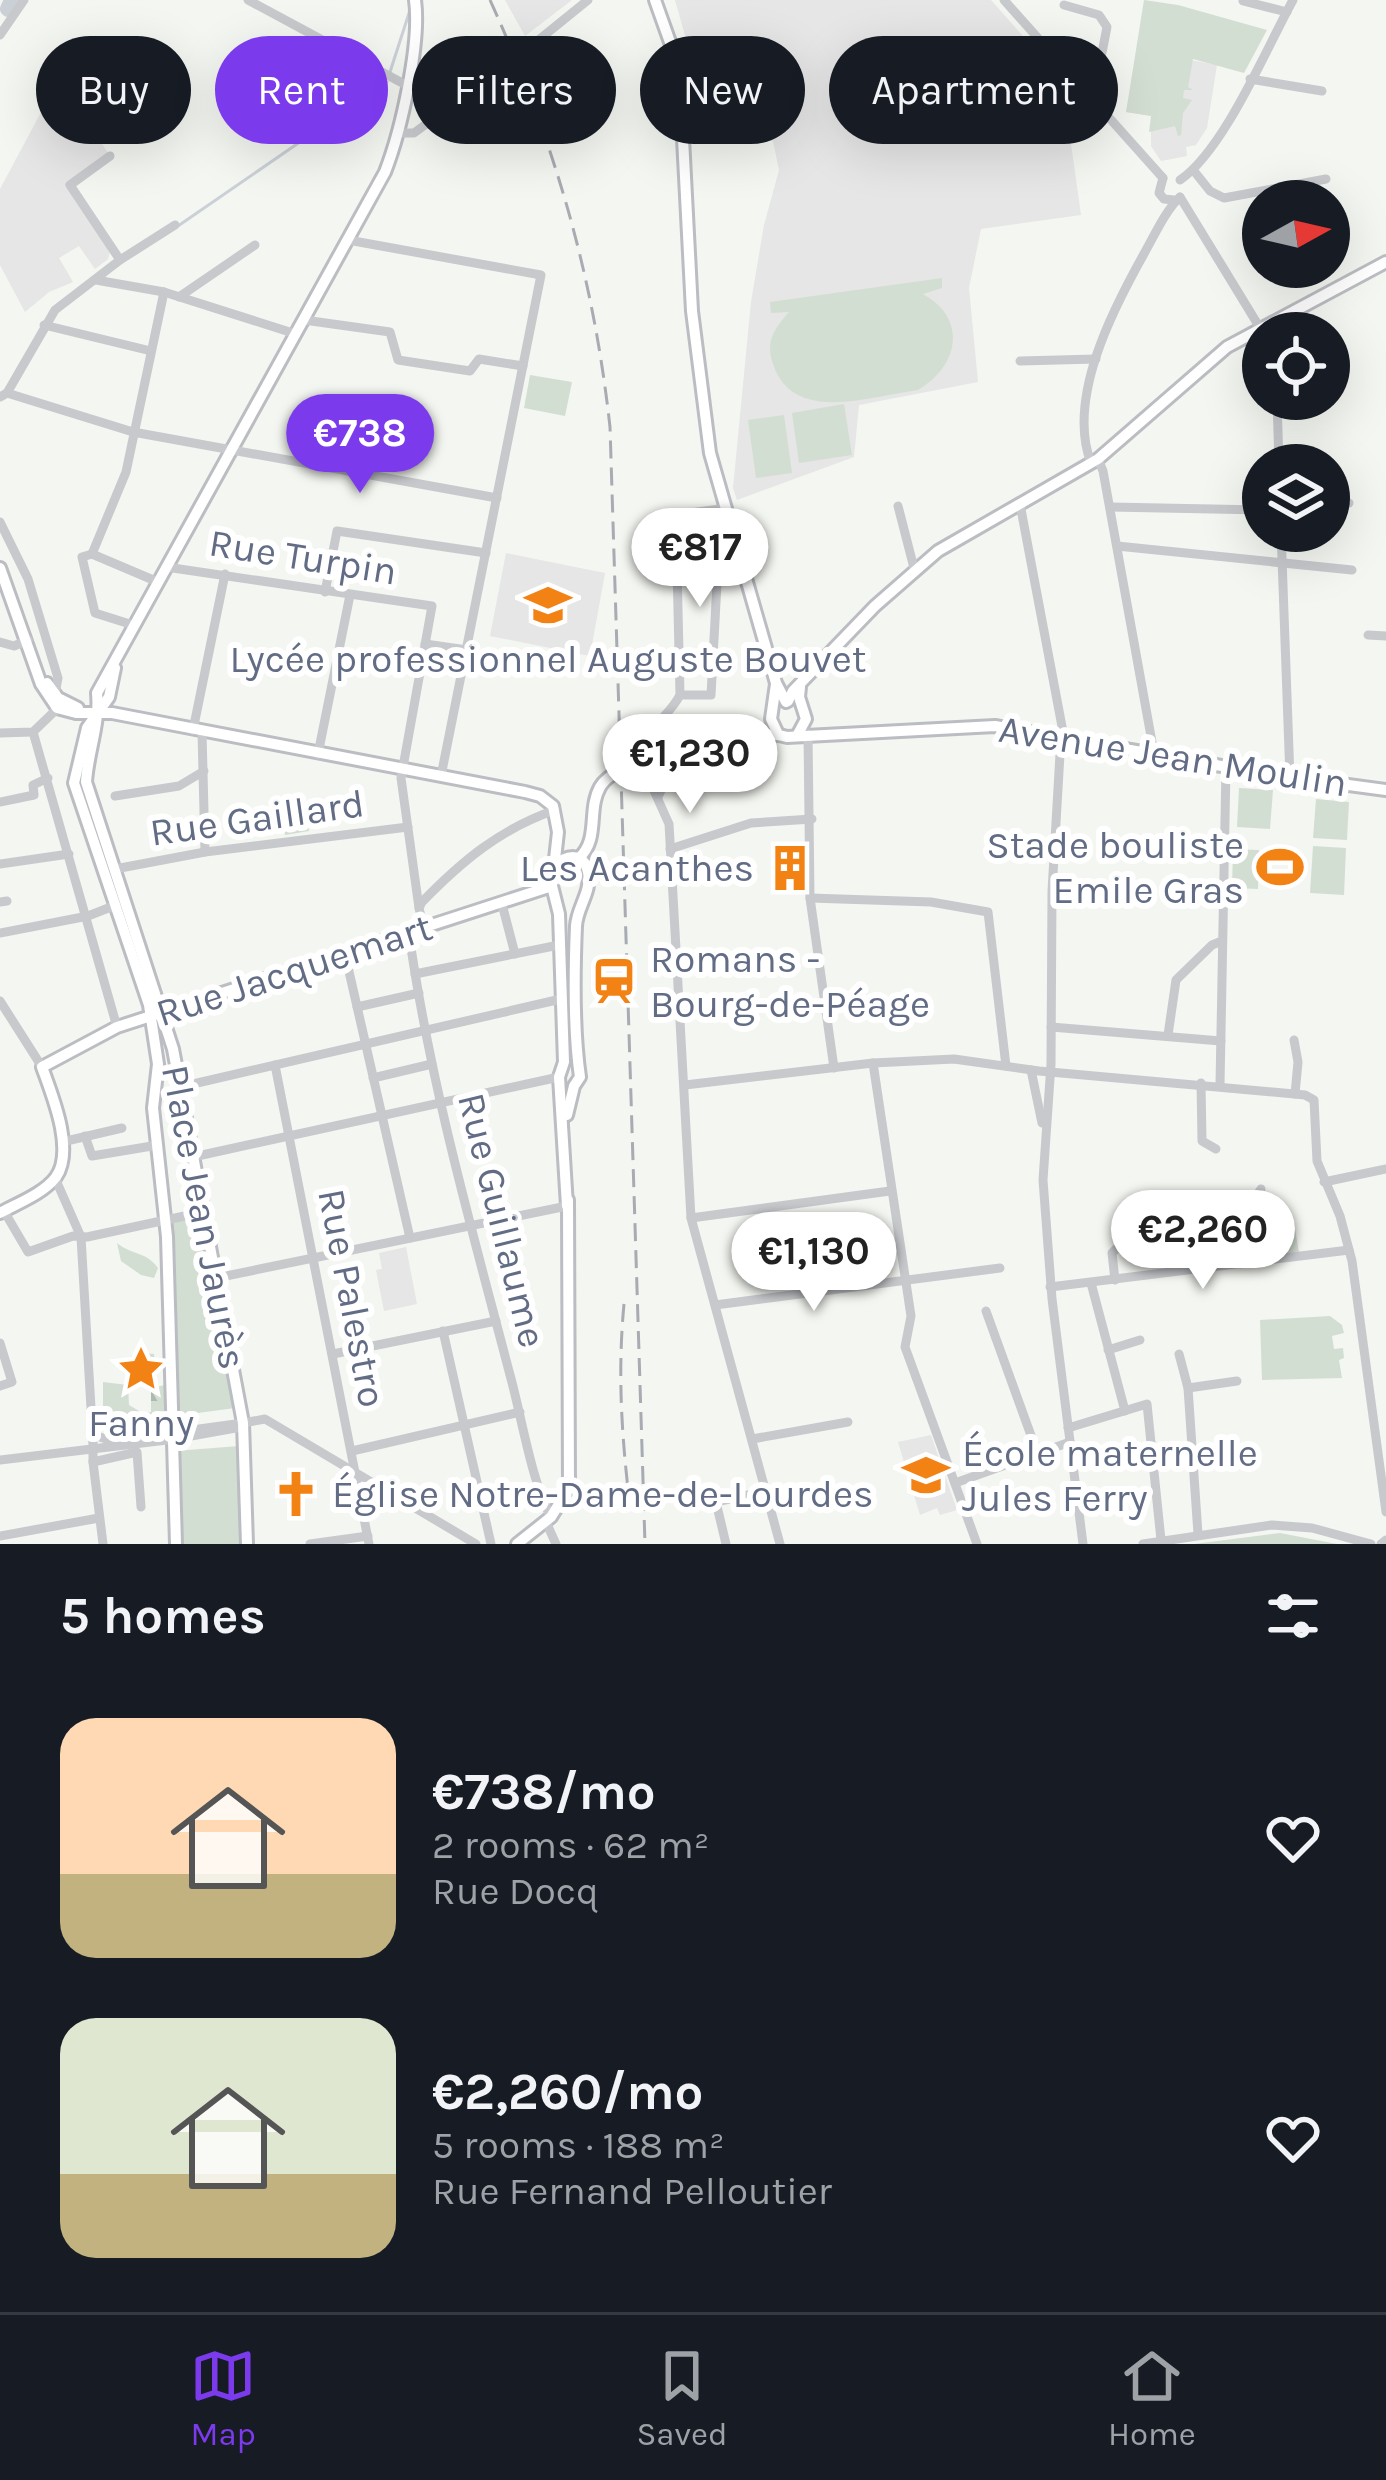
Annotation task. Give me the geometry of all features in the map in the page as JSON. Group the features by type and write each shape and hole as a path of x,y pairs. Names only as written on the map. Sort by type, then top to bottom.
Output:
{"main road":[{"path":"99,714 109,698 118,653 385,172 417,36 416,0"},
{"path":"655,0 665,22 682,119 692,311 710,453 784,707 807,731"},
{"path":"1290,312 1386,262"},
{"path":"777,733 784,707 802,681 914,568 1094,461 1211,358 1242,339"},
{"path":"0,568 38,668 59,702 99,714 525,792 549,801 557,832 552,886 558,902 569,1078"},
{"path":"775,679 802,681"},
{"path":"554,867 579,861 597,850 594,812 598,791 614,772 708,740 744,735 784,707"},
{"name":"Place Jean Jaurès","path":"99,714 87,773 163,1012 180,1087 242,1420 247,1544"},
{"name":"Place Jean Jaurès","path":"99,714 87,728 74,783 149,1005 158,1072 153,1108 176,1544"},
{"name":"Avenue Jean Moulin","path":"744,735 787,737 807,731 977,725 1386,790"},
{"path":"521,1542 562,1503 570,1475 567,1106 576,927 588,887 579,861 557,832"},
{"name":"Rue Jacquemart","path":"42,1067 117,1027 552,886"},
{"path":"558,902 570,906 583,901"},
{"path":"2,1212 55,1178 61,1165 62,1142 42,1067"}],"street":[{"path":"0,35 24,0"},
{"path":"248,0 406,85"},
{"path":"544,36 588,0"},
{"path":"1004,0 1037,36"},
{"path":"1180,180 1194,171 1220,134 1293,0"},
{"path":"1244,1 1287,12"},
{"path":"1064,5 1099,15 1106,27 1104,36"},
{"path":"1250,79 1322,92"},
{"path":"1118,126 1163,178"},
{"path":"397,133 412,133"},
{"path":"110,156 70,185 120,260"},
{"path":"1194,171 1210,191 1224,197 1326,179"},
{"path":"1154,753 1110,507 1087,450 1086,409 1096,359 1114,308 1183,187 1172,176 1163,178"},
{"path":"1158,229 1162,197 1158,189 1163,178"},
{"path":"1162,197 1177,199"},
{"path":"1177,199 1247,312"},
{"path":"175,225 55,310 3,395 134,432 497,498"},
{"path":"348,240 542,275 441,776"},
{"path":"179,297 255,245"},
{"path":"96,280 164,292 296,334"},
{"path":"92,554 121,489 164,292"},
{"path":"304,320 390,332 398,360 470,371 479,359 524,366"},
{"path":"44,325 151,352"},
{"path":"1020,361 1096,359"},
{"path":"1021,504 1062,737 1043,1180 1051,1287 1083,1544"},
{"path":"898,506 914,568"},
{"path":"1110,507 1242,510"},
{"path":"727,508 683,514 676,525 680,695 650,731 647,775 669,824 691,1218 780,1544"},
{"path":"0,522 28,579 58,678 59,702 33,732 0,733"},
{"path":"680,695 711,695 719,546 727,529 733,528"},
{"path":"325,592 337,531 486,553"},
{"path":"1117,546 1352,570"},
{"path":"1282,552 1290,778"},
{"path":"133,625 92,609 82,556 92,554 158,581"},
{"name":"Rue Turpin","path":"166,567 432,607 425,644"},
{"path":"205,852 204,771 198,731 225,574"},
{"path":"318,754 350,596"},
{"path":"1368,634 1386,636"},
{"path":"0,642 14,646 28,640"},
{"path":"424,929 402,769 425,644 466,650"},
{"path":"807,731 810,898 834,1067"},
{"path":"33,732 117,1027"},
{"path":"658,796 674,773 718,752"},
{"path":"1220,1085 1226,767"},
{"path":"115,796 179,786 204,771"},
{"path":"0,802 34,795 33,785 47,778"},
{"path":"419,908 478,848 555,810"},
{"path":"670,849 751,823 812,819"},
{"name":"Rue Gaillard","path":"116,869 205,852 408,826"},
{"path":"0,864 69,854"},
{"path":"810,898 931,902 988,912 1006,1066"},
{"path":"502,904 515,954"},
{"path":"0,933 88,916 116,905"},
{"name":"Rue Guillaume","path":"409,934 441,1102 556,1544"},
{"path":"1168,1035 1175,980 1222,941"},
{"path":"415,974 560,945"},
{"path":"345,954 410,1238"},
{"path":"357,1006 419,993"},
{"path":"180,1087 561,999"},
{"path":"0,1001 42,1067"},
{"path":"0,1011 14,1021"},
{"path":"0,1030 14,1021"},
{"path":"1052,1028 1221,1041"},
{"path":"1294,1040 1295,1094"},
{"path":"685,1085 954,1059 1220,1085 1314,1100 1316,1155 1349,1250 1386,1512"},
{"path":"373,1078 432,1064"},
{"path":"873,1064 907,1279 911,1316 905,1347 977,1544"},
{"name":"Rue Palestro","path":"275,1065 369,1540"},
{"path":"1031,1070 1045,1130"},
{"path":"193,1157 569,1078"},
{"path":"1201,1083 1202,1141 1216,1149"},
{"path":"62,1142 122,1128"},
{"path":"85,1136 92,1156 158,1145"},
{"path":"1324,1182 1386,1169"},
{"path":"55,1178 81,1237 93,1462 103,1544"},
{"path":"1240,1264 1240,1217 1261,1189"},
{"path":"691,1218 890,1191"},
{"path":"216,1277 567,1206"},
{"path":"2,1212 28,1252 73,1236 203,1212"},
{"path":"1114,1280 1112,1253 1124,1241"},
{"path":"1051,1287 1349,1250"},
{"path":"715,1305 1000,1268"},
{"path":"1091,1282 1125,1411"},
{"path":"986,1311 1037,1452"},
{"path":"333,1354 496,1321"},
{"path":"442,1331 491,1544"},
{"path":"1108,1350 1140,1340"},
{"path":"0,1343 13,1382 0,1386"},
{"path":"1179,1354 1188,1388 1198,1534"},
{"path":"1188,1388 1237,1381"},
{"path":"1068,1428 1147,1404 1161,1540"},
{"path":"352,1451 520,1412"},
{"path":"242,1420 265,1419 476,1544"},
{"name":"Place Jean Jaurès","path":"168,1435 242,1420"},
{"path":"752,1439 848,1422"},
{"path":"93,1438 112,1441 168,1435"},
{"path":"0,1460 168,1435"},
{"path":"955,1483 1070,1442"},
{"path":"93,1462 137,1451 141,1507"},
{"path":"725,1544 716,1502 766,1491"},
{"path":"0,1536 99,1518"},
{"path":"1143,1544 1291,1526 1371,1544"},
{"path":"310,1544 369,1540"}],"shaded area":[{"path":"505,0 572,0 525,36"},
{"path":"675,0 991,0 1023,36 829,36 829,144 1071,144 1081,215 981,229 969,288 978,382 859,405 854,457 737,500 733,488 751,302 779,170 774,144 805,144 805,36 685,36"},
{"path":"1152,0 1170,56 1217,65 1207,128 1196,145 1186,147 1187,156 1161,161 1151,146 1151,116 1126,112"},
{"path":"36,122 36,144 102,144 108,153 66,185 110,252 108,259 95,269 79,246 59,258 73,282 49,292 25,312 0,265 0,189"},
{"name":"Lycée professionnel Auguste Bouvet","path":"506,553 605,573 590,656 490,636"},
{"path":"406,1247 417,1304 384,1311 376,1270 382,1269 379,1253"},
{"name":"École maternelle Jules Ferry","path":"931,1435 957,1510 940,1515 937,1508 920,1515 898,1442"}],"green space":[{"path":"1144,0 1267,30 1244,73 1193,59 1188,87 1193,90 1184,90 1183,98 1192,100 1183,113 1178,136 1175,126 1149,132 1151,116 1126,112"},
{"path":"942,278 942,288 923,294 947,316 953,342 942,368 918,390 815,401 783,383 770,348 789,312 771,313 770,302"},
{"path":"530,375 572,382 565,416 524,408"},
{"path":"844,404 852,455 799,463 792,413"},
{"path":"784,415 792,473 756,478 748,420"},
{"path":"1239,788 1273,790 1270,829 1237,827"},
{"path":"304,794 309,831 285,835 280,798"},
{"path":"1316,799 1349,802 1347,840 1313,838"},
{"path":"1313,846 1346,848 1344,895 1310,893"},
{"path":"1233,849 1259,850 1258,889 1232,888"},
{"path":"1273,1196 1294,1223 1299,1252 1251,1261 1244,1254 1246,1219"},
{"path":"202,1217 235,1408 176,1416 170,1222"},
{"path":"117,1243 153,1263 158,1268 154,1278 121,1261"},
{"path":"1330,1316 1344,1333 1332,1336 1334,1349 1343,1348 1342,1378 1262,1380 1260,1320"},
{"path":"136,1352 154,1354 157,1383 141,1385 129,1378 127,1360"},
{"path":"103,1382 128,1385 129,1405 144,1414 151,1412 151,1388 165,1385 166,1413 160,1428 118,1436 103,1427"},
{"path":"239,1446 243,1544 179,1544 175,1451"},
{"path":"1280,1533 1337,1544 1194,1544"}],"waterway":[{"path":"8,9 12,0"},
{"path":"390,72 411,7"},
{"path":"178,226 297,144"}],"railway":[{"path":"490,0 568,209 593,315 610,427 645,1544"},
{"path":"624,1304 621,1397 628,1489"}],"place":[{"name":"Lycée professionnel Auguste Bouvet","path":"548,605"},
{"name":"Stade bouliste Emile Gras","path":"1280,867"},
{"name":"Les Acanthes","path":"790,868"},
{"name":"Romans - Bourg-de-Péage","path":"614,981"},
{"name":"Fanny","path":"141,1369"},
{"name":"École maternelle Jules Ferry","path":"926,1475"},
{"name":"Église Notre-Dame-de-Lourdes","path":"296,1494"}]}
